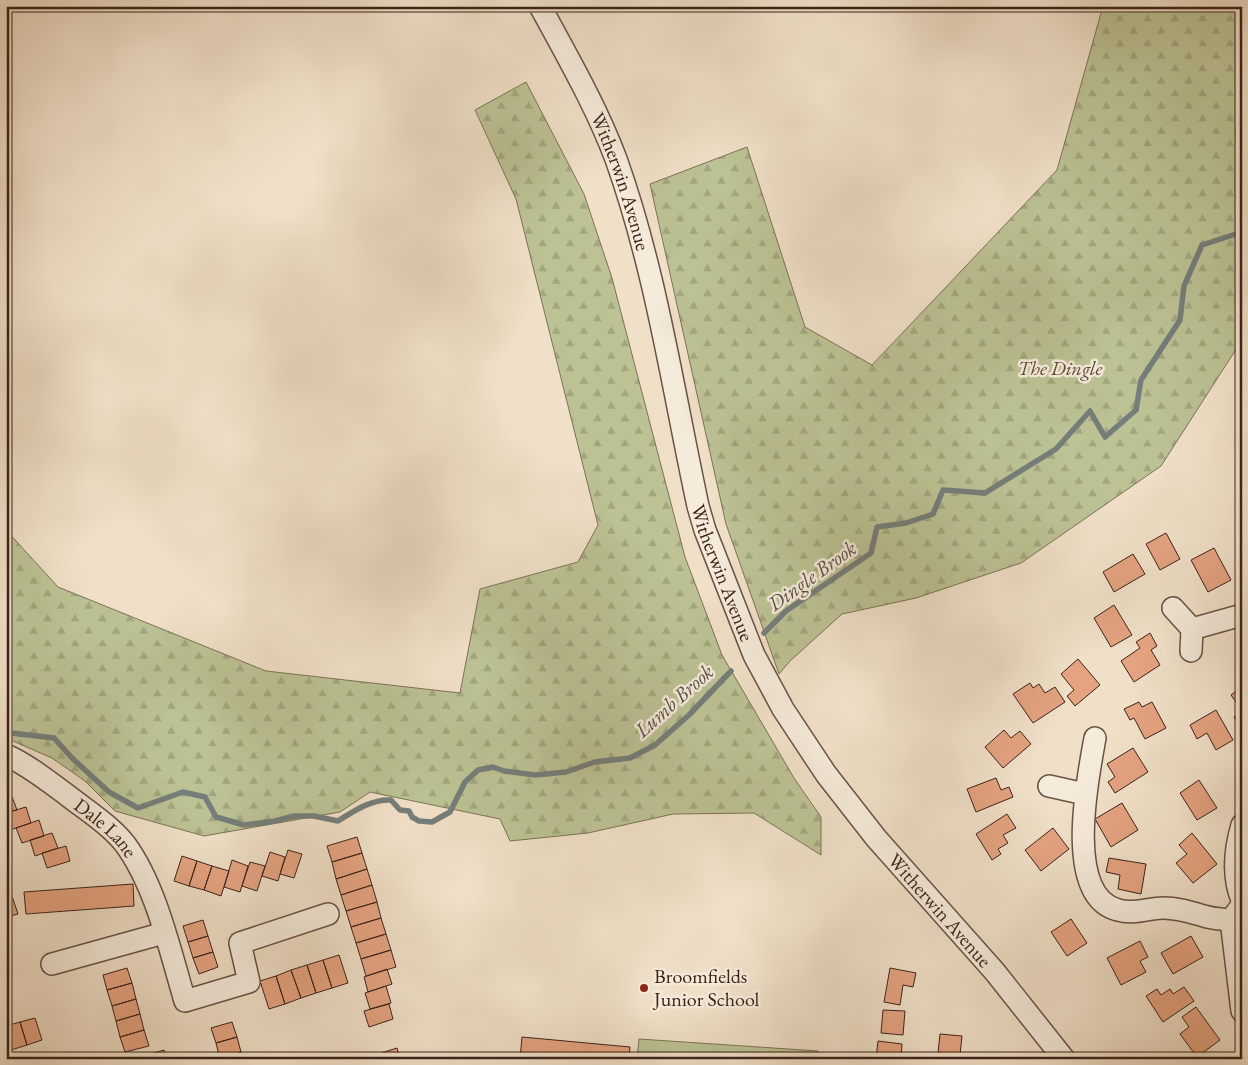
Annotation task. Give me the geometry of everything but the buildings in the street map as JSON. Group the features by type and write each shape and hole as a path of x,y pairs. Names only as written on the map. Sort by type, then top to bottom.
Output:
{"street":[{"name":"Witherwin Avenue","path":"540,6 584,86 618,167 642,240 698,506 705,530 754,655 782,709 837,788 876,838 996,972 1064,1059"},
{"path":"1173,608 1192,629 1191,651"},
{"path":"1192,629 1242,615"},
{"path":"1094,734 1082,825 1084,852 1093,888 1101,901 1116,910 1133,913 1162,908 1183,909 1205,917 1236,913 1242,1011"},
{"name":"Dale Lane","path":"6,755 57,788 117,835 125,845 142,874 153,899 185,1001 248,982 240,944 328,914"},
{"path":"1049,786 1085,794"},
{"path":"1242,825 1236,845 1237,889 1242,900"},
{"path":"52,964 164,933"}],"green space":[{"name":"The Dingle","path":"1103,6 1242,6 1242,340 1161,466 1021,563 916,598 842,614 790,661 779,674 726,524 650,184 747,147 805,327 872,365 1057,170"},
{"path":"526,82 584,194 612,278 685,557 722,655 794,778 821,817 821,855 754,813 673,814 588,833 510,841 500,819 370,792 340,812 204,836 115,811 85,781 52,758 6,738 6,530 58,587 266,671 460,693 480,589 578,562 598,525 516,199 475,110"},
{"path":"639,1039 818,1051 818,1059 637,1059"}],"waterway":[{"name":"Dingle Brook","path":"1242,123 1238,129 1242,196"},
{"name":"Dingle Brook","path":"764,633 786,611 871,553 877,527 906,523 933,514 943,490 985,493 1056,449 1090,411 1105,437 1136,410 1141,380 1180,320 1184,286 1202,245 1242,232"},
{"name":"Lumb Brook","path":"6,730 11,733 54,738 72,758 109,792 138,808 183,792 205,797 216,817 244,825 275,821 294,816 314,816 338,821 377,801 391,800 400,810 409,811 412,817 419,821 432,822 450,812 465,782 478,770 493,767 504,771 535,775 566,772 595,762 630,758 655,745 689,715 731,671"}],"place":[{"name":"Broomfields Junior School","path":"644,988"}]}
